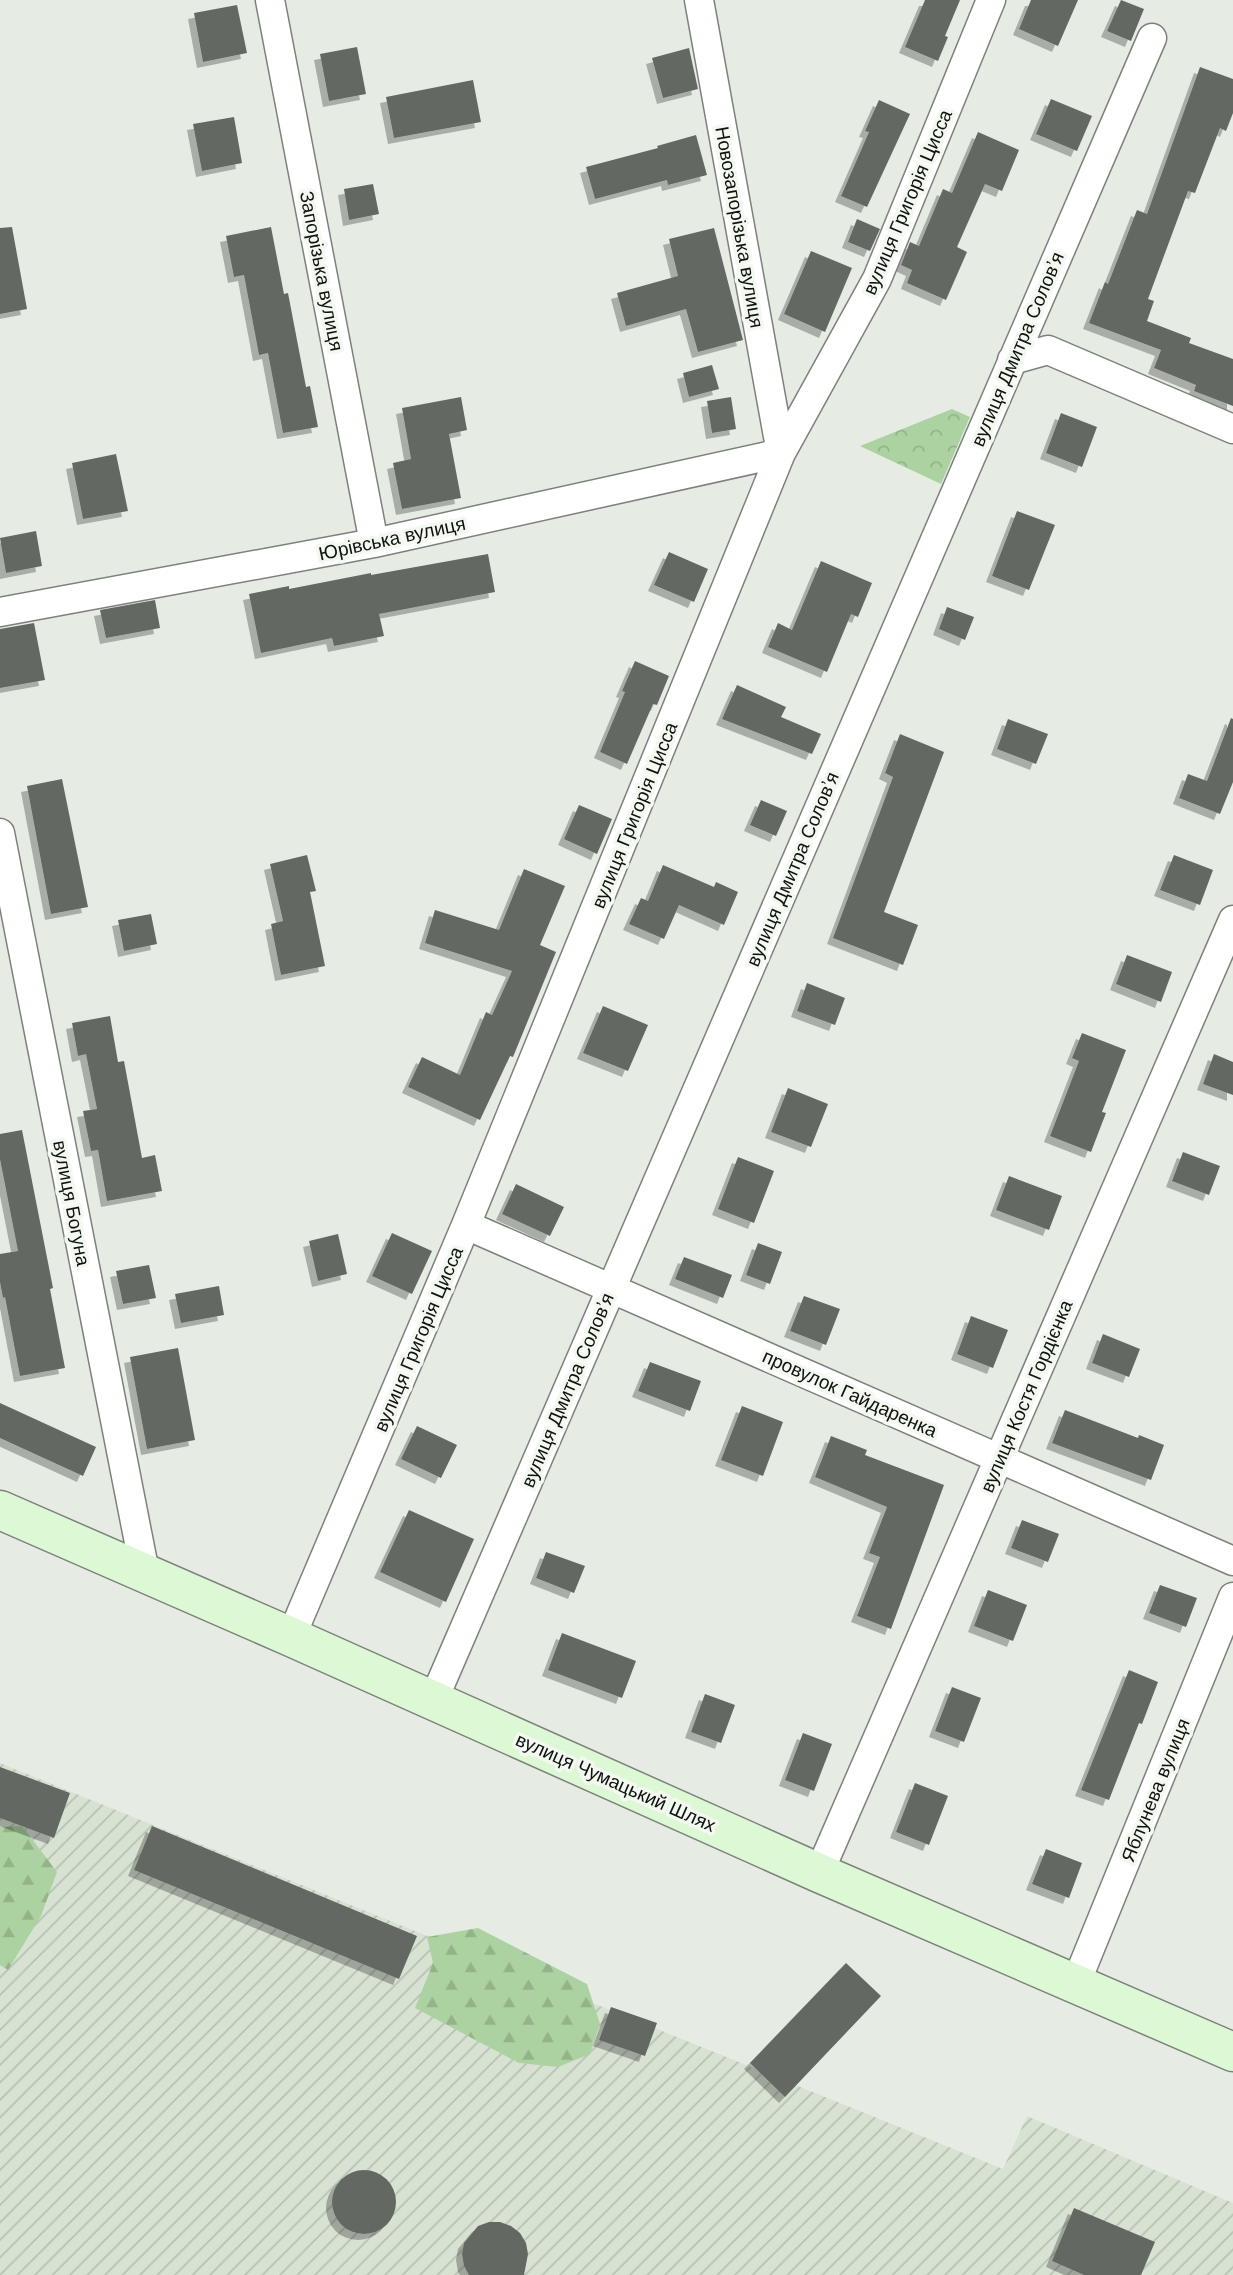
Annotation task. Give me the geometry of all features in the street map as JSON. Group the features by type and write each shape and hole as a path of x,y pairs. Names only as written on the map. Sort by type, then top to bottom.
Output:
{"main road":[{"name":"вулиця Чумацький Шлях","path":"0,1510 819,1873 1233,2052"}],"street":[{"name":"Запорізька вулиця","path":"270,0 374,543"},
{"name":"Новозапорізька вулиця","path":"699,0 781,453"},
{"name":"вулиця Григорія Цисса","path":"291,1637 466,1224 781,453 877,279 991,0"},
{"name":"вулиця Дмитра Соловʼя","path":"433,1701 1152,38"},
{"path":"1012,360 1048,350 1233,429"},
{"name":"Юрівська вулиця","path":"0,612 374,543 781,453"},
{"name":"вулиця Богуна","path":"0,833 145,1573"},
{"name":"вулиця Костя Гордієнка","path":"819,1873 1233,920"},
{"name":"провулок Гайдаренка","path":"466,1224 1233,1561"},
{"name":"Яблунева вулиця","path":"1076,1983 1233,1597"}],"shaded area":[{"path":"0,1763 1003,2169 1027,2116 1233,2203 1233,2275 0,2275"}],"green space":[{"path":"952,409 970,417 941,484 860,446"},
{"path":"22,1826 57,1872 41,1916 8,1970 0,1965 0,1827"},
{"path":"478,1928 587,1984 600,2024 590,2054 558,2067 519,2063 415,2008 433,1963 427,1937"}],"building":[{"path":"925,0 960,0 938,61 905,47"},
{"path":"1031,0 1078,0 1058,46 1019,29"},
{"path":"1121,0 1144,9 1131,41 1107,31"},
{"path":"237,5 247,53 203,62 194,13"},
{"path":"357,47 366,94 329,101 320,54"},
{"path":"689,48 698,89 663,98 652,58"},
{"path":"1200,67 1233,79 1233,113 1226,131 1220,128 1195,193 1188,191 1148,299 1154,301 1147,321 1191,338 1189,343 1233,359 1233,406 1194,391 1196,385 1154,368 1161,350 1089,323 1105,282 1108,284 1137,210 1147,214"},
{"path":"473,80 481,122 394,138 386,97"},
{"path":"1051,99 1092,116 1077,151 1036,134"},
{"path":"879,100 910,114 867,207 841,196 869,132 865,131"},
{"path":"234,117 242,163 202,171 193,124"},
{"path":"978,132 1019,150 1002,191 985,184 957,247 967,252 946,300 907,283 912,270 901,265 910,242 919,246 943,189 952,193"},
{"path":"696,135 707,175 668,185 667,180 595,199 586,167"},
{"path":"373,184 379,214 349,220 344,189"},
{"path":"857,219 880,229 870,251 848,242"},
{"path":"12,227 27,309 0,314 0,228"},
{"path":"271,227 284,294 288,293 306,387 310,386 318,427 283,433 268,353 259,355 244,275 234,277 226,236"},
{"path":"714,228 743,340 698,352 686,309 626,326 617,293 678,276 669,239"},
{"path":"811,251 852,268 825,332 784,314"},
{"path":"712,365 719,389 689,397 683,373"},
{"path":"461,397 467,430 449,434 461,498 402,509 393,463 411,459 402,408"},
{"path":"731,397 736,429 712,433 707,401"},
{"path":"1061,413 1097,427 1082,467 1046,453"},
{"path":"116,454 128,511 83,519 72,463"},
{"path":"1017,511 1055,525 1029,590 992,576"},
{"path":"36,531 42,566 6,573 0,538"},
{"path":"669,552 708,569 694,602 654,585"},
{"path":"488,554 495,592 379,614 384,636 334,646 332,638 261,653 249,594"},
{"path":"821,561 872,583 858,617 851,614 827,672 768,647 778,623 792,630"},
{"path":"155,600 160,628 106,638 100,610"},
{"path":"947,607 974,617 965,640 939,629"},
{"path":"34,623 45,680 0,688 0,629"},
{"path":"635,661 669,676 657,705 653,704 627,764 600,752"},
{"path":"737,685 786,707 781,717 821,734 812,754 722,719"},
{"path":"1231,718 1233,782 1220,814 1179,798 1188,774 1207,781"},
{"path":"1008,719 1048,734 1036,764 997,749"},
{"path":"900,734 944,752 884,912 918,925 903,965 833,938 893,777 885,773"},
{"path":"62,779 88,907 51,914 27,786"},
{"path":"761,800 787,811 776,836 750,825"},
{"path":"579,805 612,819 597,854 564,839"},
{"path":"307,855 316,891 310,892 325,966 281,975 271,924 283,921 270,864"},
{"path":"1174,855 1213,870 1200,905 1160,890"},
{"path":"663,865 714,887 716,882 738,892 724,925 679,905 664,939 629,924 641,898 648,901"},
{"path":"524,869 565,886 540,945 556,952 513,1057 510,1056 480,1120 408,1087 422,1057 460,1075 486,1012 492,1015 512,971 425,943 435,910 499,930"},
{"path":"151,914 157,944 124,951 118,920"},
{"path":"1127,955 1172,972 1161,1002 1116,984"},
{"path":"807,983 845,998 835,1025 797,1011"},
{"path":"603,1006 648,1025 628,1071 583,1053"},
{"path":"110,1016 118,1062 124,1061 142,1158 155,1155 162,1191 107,1201 98,1150 91,1151 83,1111 97,1109 86,1054 78,1056 72,1023"},
{"path":"1082,1033 1126,1050 1102,1112 1106,1113 1091,1152 1050,1136 1079,1061 1072,1058"},
{"path":"1214,1054 1233,1062 1233,1095 1203,1084"},
{"path":"788,1088 828,1104 811,1147 771,1132"},
{"path":"22,1130 53,1288 50,1289 65,1368 20,1376 0,1282 0,1254 18,1251 0,1159 0,1134"},
{"path":"1183,1152 1220,1166 1209,1195 1172,1181"},
{"path":"738,1157 774,1171 754,1223 718,1209"},
{"path":"1009,1176 1062,1196 1049,1230 996,1210"},
{"path":"516,1184 564,1207 550,1236 502,1214"},
{"path":"392,1233 432,1251 412,1294 372,1276"},
{"path":"338,1234 347,1274 318,1281 309,1241"},
{"path":"758,1243 782,1252 770,1284 746,1275"},
{"path":"684,1257 732,1275 723,1298 675,1279"},
{"path":"149,1265 156,1298 123,1304 116,1271"},
{"path":"219,1286 224,1315 181,1323 175,1294"},
{"path":"804,1296 840,1309 826,1345 790,1331"},
{"path":"971,1316 1008,1330 993,1368 957,1354"},
{"path":"1103,1334 1140,1349 1129,1377 1092,1363"},
{"path":"178,1348 195,1440 147,1449 130,1357"},
{"path":"650,1362 701,1381 690,1411 638,1391"},
{"path":"0,1403 96,1447 83,1476 0,1438"},
{"path":"742,1406 783,1422 763,1476 721,1460"},
{"path":"1065,1410 1164,1445 1151,1480 1052,1443"},
{"path":"417,1426 457,1445 441,1478 401,1459"},
{"path":"831,1436 867,1450 865,1455 944,1485 891,1629 857,1616 880,1557 869,1553 887,1507 815,1477"},
{"path":"409,1510 474,1539 446,1602 380,1572"},
{"path":"1022,1520 1059,1534 1048,1562 1011,1548"},
{"path":"546,1552 585,1566 574,1593 536,1578"},
{"path":"1160,1585 1197,1598 1186,1627 1149,1613"},
{"path":"988,1590 1027,1605 1013,1641 974,1626"},
{"path":"562,1633 636,1661 622,1698 548,1670"},
{"path":"1129,1670 1158,1682 1109,1800 1081,1790"},
{"path":"952,1687 981,1698 964,1742 935,1731"},
{"path":"705,1694 735,1705 721,1743 691,1732"},
{"path":"803,1733 832,1744 814,1791 785,1780"},
{"path":"0,1767 70,1793 54,1838 0,1818"},
{"path":"915,1783 948,1796 929,1845 896,1832"},
{"path":"152,1826 417,1936 399,1979 134,1870"},
{"path":"1046,1849 1082,1863 1069,1898 1032,1884"},
{"path":"846,1963 881,1996 785,2097 750,2063"},
{"path":"611,2007 657,2023 645,2056 599,2040"},
{"path":"358,2170 370,2170 387,2179 394,2190 394,2214 387,2225 370,2234 358,2234 346,2229 337,2220 332,2208 332,2196 337,2184 346,2175"},
{"path":"1074,2208 1155,2242 1141,2275 1084,2275 1052,2261"},
{"path":"500,2222 520,2233 528,2254 524,2275 469,2275 462,2254 464,2243 478,2226"}]}
